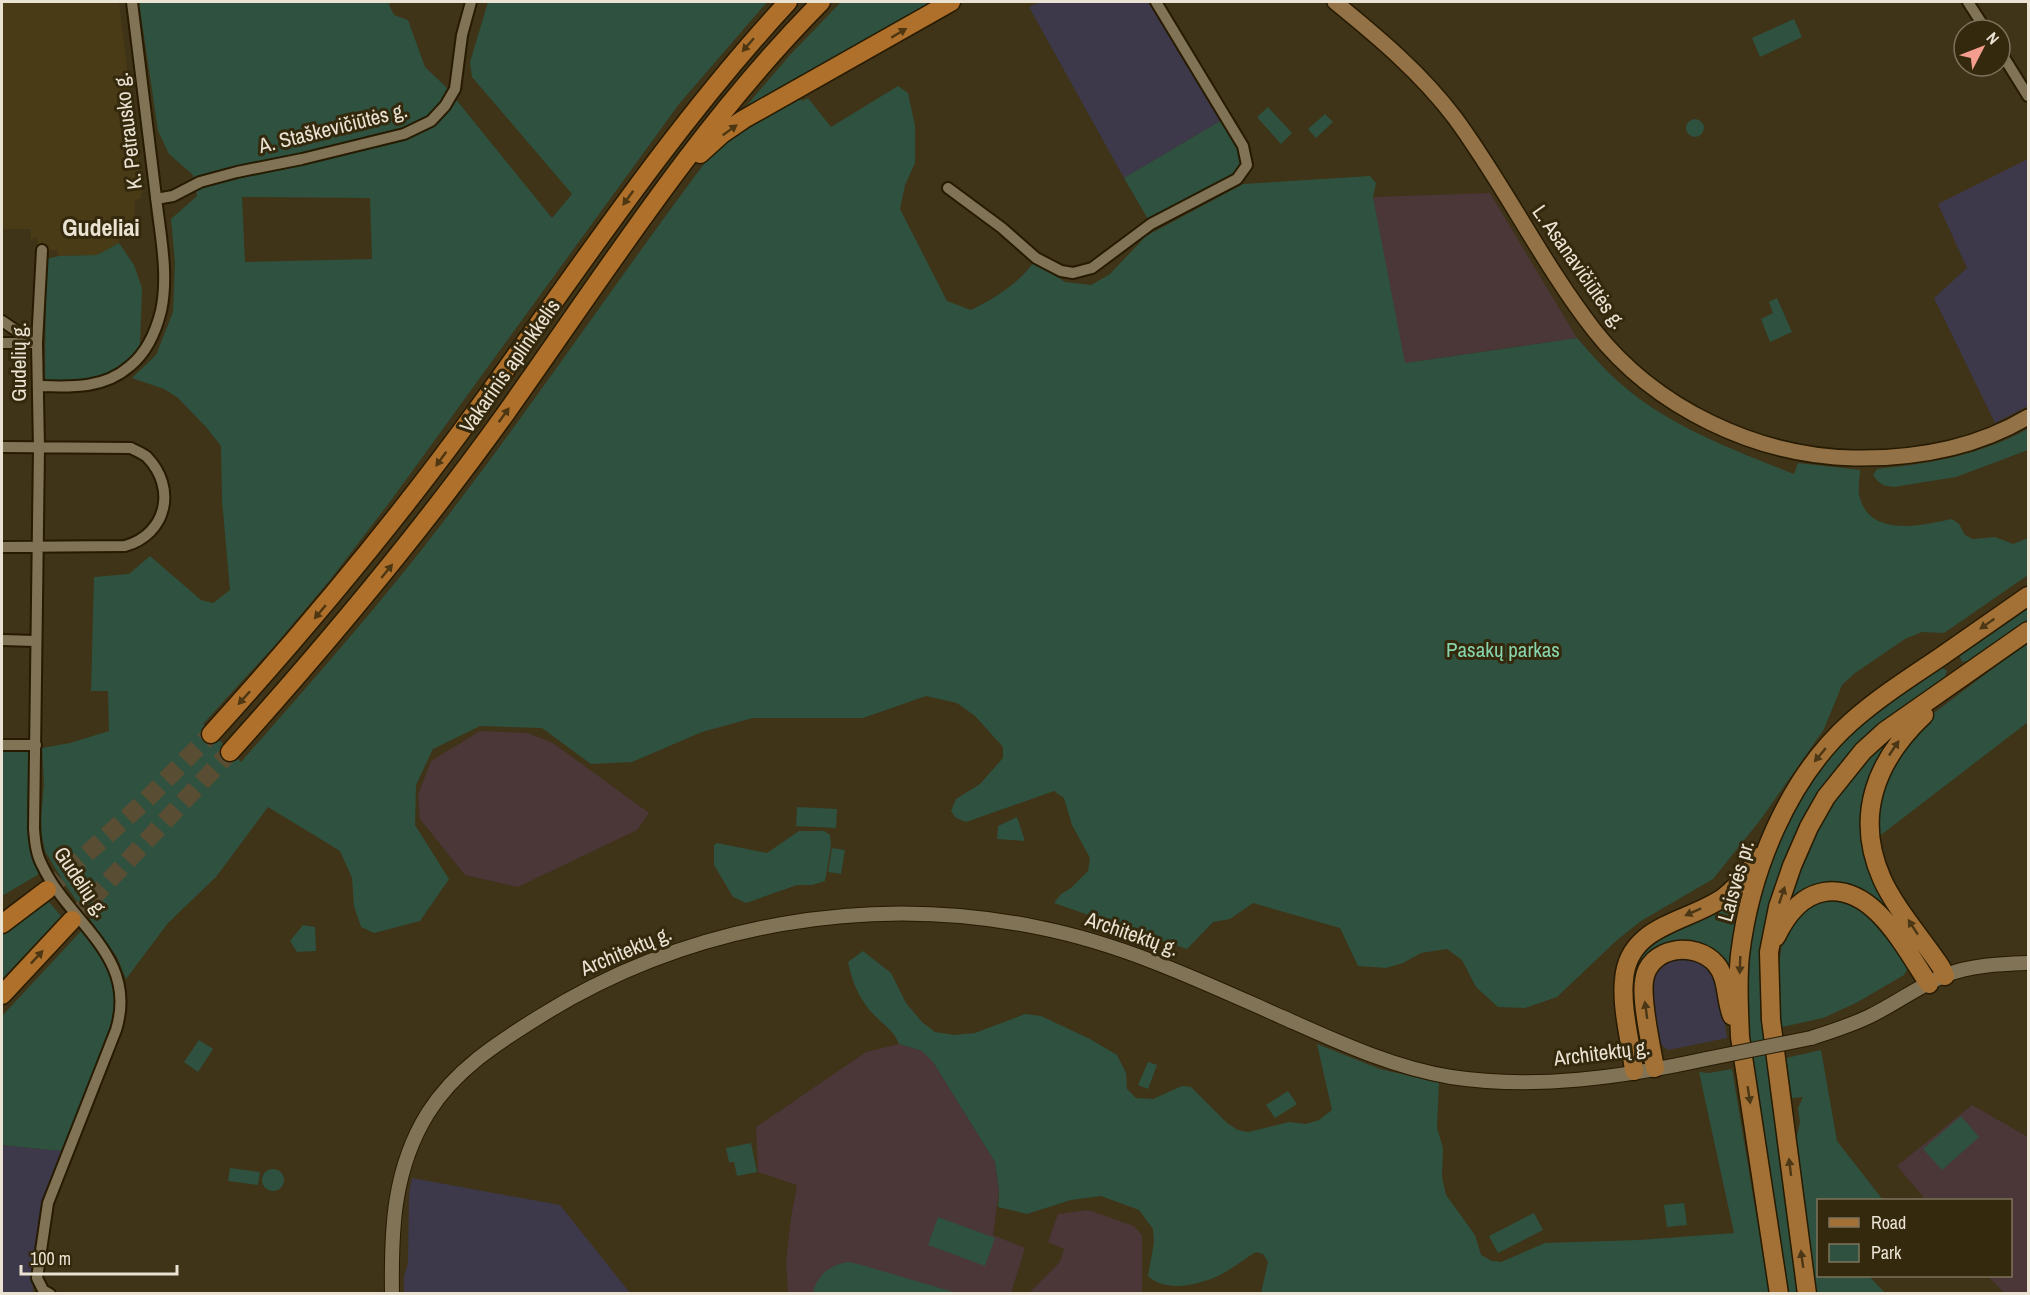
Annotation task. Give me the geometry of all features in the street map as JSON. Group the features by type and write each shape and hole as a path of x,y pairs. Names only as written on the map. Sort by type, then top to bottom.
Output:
{"highway":[{"name":"Vakarinis aplinkkelis","path":"211,734 277,662 372,549 471,418 656,159 740,54 788,2"},
{"name":"Vakarinis aplinkkelis","path":"230,752 343,624 432,513 506,413 669,181 723,111 774,51 821,2"},
{"path":"669,181 723,134 744,119 951,2"},
{"path":"2,911 47,890 2,924"},
{"path":"2,995 72,920"}],"main road":[{"name":"L. Asanavičiūtės g.","path":"1335,2 1390,47 1438,96 1472,143 1551,268 1595,332 1629,367 1695,415 1725,430 1767,445 1807,454 1866,458 1901,457 1946,449 1992,435 2028,417"},
{"name":"Laisvės pr.","path":"1779,1293 1740,1037 1740,956 1748,910 1767,847 1780,816 1798,784 1832,740 1849,723 1894,688 2028,596"},
{"path":"1807,1293 1771,1020 1769,952 1778,907 1809,827 1826,797 1863,751 1885,731 2028,631"},
{"path":"1937,980 1941,967 1883,881 1869,832 1871,806 1876,784 1893,748 1906,731 1975,668"},
{"path":"1634,1071 1623,994 1623,979 1632,953 1652,932 1724,897 1737,885 1767,847"},
{"path":"1769,952 1793,909 1805,899 1817,893 1844,892 1870,905 1937,980"},
{"path":"1655,1068 1644,980 1651,964 1668,951 1688,949 1709,957 1717,965 1740,1037"}],"street":[{"name":"K. Petrausko g.","path":"39,386 81,387 103,381 131,366 153,337 161,311 163,262 132,2"},
{"name":"A. Staškevičiūtės g.","path":"156,199 173,196 200,182 228,174 404,134 431,121 445,106 455,89 462,35 471,2"},
{"path":"948,188 1002,228 1036,258 1061,271 1073,273 1092,268 1151,224 1237,179 1247,165 1243,146 1156,2"},
{"path":"1968,2 1978,18"},
{"path":"2012,70 2028,96"},
{"name":"Gudelių g.","path":"42,250 33,343 39,386 34,829 36,847 42,865 111,962 121,998 121,1014 116,1030 48,1203 37,1278 43,1290 50,1293"},
{"path":"2,321 33,343"},
{"path":"2,343 33,343"},
{"path":"2,447 131,448 145,456 155,468 162,480 164,498 161,519 148,535 134,544 2,547"},
{"path":"2,640 35,641"},
{"path":"2,745 36,745"},
{"name":"Architektų g.","path":"392,1293 392,1221 402,1169 428,1113 459,1075 515,1031 608,978 637,965 710,940 776,925 852,915 903,913 959,916 1014,923 1067,934 1127,952 1185,974 1368,1054 1451,1077 1532,1082 1568,1081 1655,1068 1810,1038 1868,1017 1937,980 1975,968 2028,963"}],"shaded area":[{"path":"2,2 119,2 142,191 140,199 135,199 134,231 128,231 128,237 119,237 119,243 97,255 59,256 57,250 37,250 38,241 35,237 31,240 31,229 2,229"},
{"path":"1040,2 1152,2 1222,120 1124,178 1029,7"},
{"path":"2028,159 2028,406 1995,423 1934,298 1967,268 1938,204"},
{"path":"1490,193 1577,338 1404,363 1373,197"},
{"path":"480,731 528,733 553,743 649,813 637,830 518,887 465,875 420,819 418,795 431,761"},
{"path":"1674,955 1707,963 1719,986 1727,1038 1668,1050 1658,1042 1649,998 1652,973"},
{"path":"899,1044 922,1051 933,1062 995,1162 999,1190 993,1235 1025,1248 1011,1293 788,1293 786,1262 797,1185 758,1172 756,1127 866,1052"},
{"path":"1972,1105 2028,1137 2028,1293 2004,1293 1989,1277 2012,1277 2012,1199 1925,1199 1897,1166"},
{"path":"2,1145 62,1151 42,1201 33,1267 33,1293 2,1294"},
{"path":"412,1178 560,1205 630,1293 404,1293 404,1277 408,1263 409,1194"},
{"path":"1088,1210 1134,1226 1142,1235 1142,1293 1029,1293 1059,1263 1062,1257 1064,1249 1048,1242 1058,1214"}],"green space":[{"name":"Pasakų parkas","path":"139,2 391,2 389,5 394,15 408,20 425,67 445,86 552,218 572,194 472,77 470,62 488,2 767,2 679,104 392,499 330,580 203,724 241,762 370,614 443,522 716,148 729,137 798,95 802,101 808,98 831,127 898,86 908,93 915,126 915,163 905,185 900,209 947,301 971,310 1006,290 1034,262 1065,282 1091,285 1110,274 1146,236 1243,184 1370,176 1376,183 1373,197 1405,363 1577,338 1608,372 1649,406 1720,444 1794,474 1798,463 1860,470 1859,495 1866,511 1875,519 1886,524 1913,526 1952,519 1959,524 1965,535 1973,539 1995,537 2013,544 2028,538 2028,575 1944,633 1922,632 1905,639 1855,673 1842,685 1824,729 1761,819 1713,879 1641,921 1616,941 1557,997 1525,1008 1498,1007 1476,987 1462,960 1447,949 1421,953 1403,963 1386,968 1358,966 1340,928 1253,903 1230,919 1213,922 1187,949 1054,903 1088,871 1090,858 1072,825 1064,798 1054,791 966,822 956,818 951,811 956,799 980,784 1003,758 1003,747 975,716 957,703 926,696 863,718 753,718 702,732 632,762 591,764 542,728 480,726 433,749 416,785 415,825 449,879 420,921 374,933 361,927 354,906 352,878 340,851 268,807 216,877 168,923 126,979 117,957 66,886 45,851 41,818 44,784 42,748 70,743 109,731 108,691 91,691 94,577 129,574 150,556 201,600 213,603 230,590 222,500 221,446 178,398 164,389 132,378 156,355 173,312 175,262 171,219 197,196 193,175 169,154 158,131","holes":["242,197 370,198 372,259 245,262"]},
{"path":"841,2 937,2 740,113 790,55"},
{"path":"1794,19 1802,37 1760,57 1752,38"},
{"path":"1268,107 1292,133 1281,144 1257,117"},
{"path":"1325,114 1333,122 1316,138 1308,129"},
{"path":"1691,119 1699,119 1704,124 1702,135 1691,137 1686,132 1686,124"},
{"path":"1222,120 1241,153 1241,167 1238,174 1149,221 1124,178"},
{"path":"119,243 134,265 142,288 140,345 129,359 107,374 87,380 49,381 45,378 46,259 59,256 97,255"},
{"path":"1777,298 1792,332 1770,342 1761,319 1773,313 1769,302"},
{"path":"2028,429 2028,450 1956,477 1894,487 1882,484 1873,475 1877,469 1936,461 1973,452"},
{"path":"2028,604 2028,621 1972,660 1962,662 1959,654"},
{"path":"2028,642 2028,722 1877,838 1875,826 1884,774 1922,722"},
{"path":"1941,667 1947,671 1943,681 1853,749 1834,772 1810,809 1780,877 1766,918 1760,966 1760,1011 1800,1293 1785,1293 1743,1011 1749,929 1771,853 1813,775 1876,708"},
{"path":"1893,734 1878,759 1863,828 1927,956 1922,960 1882,906 1871,895 1852,887 1787,904 1807,850 1823,817 1856,769"},
{"path":"28,750 29,829 34,860 39,874 2,896 2,751"},
{"path":"797,807 837,809 836,828 796,826"},
{"path":"1017,817 1025,841 997,839 998,826"},
{"path":"799,831 824,831 830,835 831,846 825,881 812,885 797,885 746,903 733,897 714,865 714,845 717,843 767,853"},
{"path":"832,848 845,850 841,874 828,872"},
{"path":"1744,889 1734,930 1730,974 1725,964 1654,953 1643,1044 1637,1045 1630,976 1647,944"},
{"path":"1840,899 1865,907 1910,964 1904,975 1856,1003 1823,1018 1782,1027 1779,964 1783,938 1789,924 1816,902"},
{"path":"49,902 61,916 2,979 2,933"},
{"path":"303,925 315,927 316,951 297,952 290,941"},
{"path":"82,930 106,966 110,978 114,1004 109,1034 62,1151 2,1145 2,1016"},
{"path":"863,951 891,973 906,1003 922,1022 935,1032 954,1035 975,1033 1025,1014 1041,1016 1090,1039 1117,1055 1126,1073 1127,1089 1136,1098 1153,1099 1182,1086 1191,1087 1227,1123 1238,1130 1248,1132 1289,1122 1306,1124 1319,1120 1332,1110 1317,1044 1380,1069 1439,1083 1437,1128 1443,1148 1442,1177 1446,1195 1475,1235 1481,1255 1492,1261 1501,1262 1545,1243 1639,1240 1734,1233 1699,1072 1709,1073 1732,1069 1769,1293 1261,1293 1268,1262 1263,1254 1256,1252 1225,1273 1202,1282 1173,1286 1155,1281 1148,1276 1154,1242 1153,1229 1139,1210 1101,1196 1071,1200 1027,1214 998,1207 999,1190 995,1162 933,1062 922,1051 899,1044 892,1032 870,1010 857,991 848,962"},
{"path":"199,1040 213,1049 198,1072 184,1062"},
{"path":"1821,1050 1837,1141 1882,1199 1817,1199 1817,1277 1870,1277 1885,1293 1814,1293 1801,1202 1796,1140 1800,1122 1798,1108 1803,1097 1792,1098 1786,1058"},
{"path":"1148,1062 1157,1065 1148,1089 1138,1085"},
{"path":"1288,1091 1297,1104 1275,1118 1266,1105"},
{"path":"1961,1116 1979,1137 1942,1170 1923,1149"},
{"path":"751,1143 757,1172 737,1176 734,1162 729,1162 726,1148"},
{"path":"230,1168 260,1172 258,1185 228,1181"},
{"path":"273,1169 283,1176 284,1180 277,1190 273,1191 263,1184 262,1180 269,1170"},
{"path":"1684,1203 1687,1225 1667,1227 1664,1205"},
{"path":"1534,1213 1543,1230 1498,1253 1489,1236"},
{"path":"938,1217 995,1238 985,1266 928,1245"},
{"path":"849,1262 957,1293 813,1293 821,1276 836,1265"}],"tunnel":[{"path":"47,890 146,800 211,734"},
{"path":"72,920 230,752"}],"district":[{"name":"Gudeliai","path":"101,228"}]}
